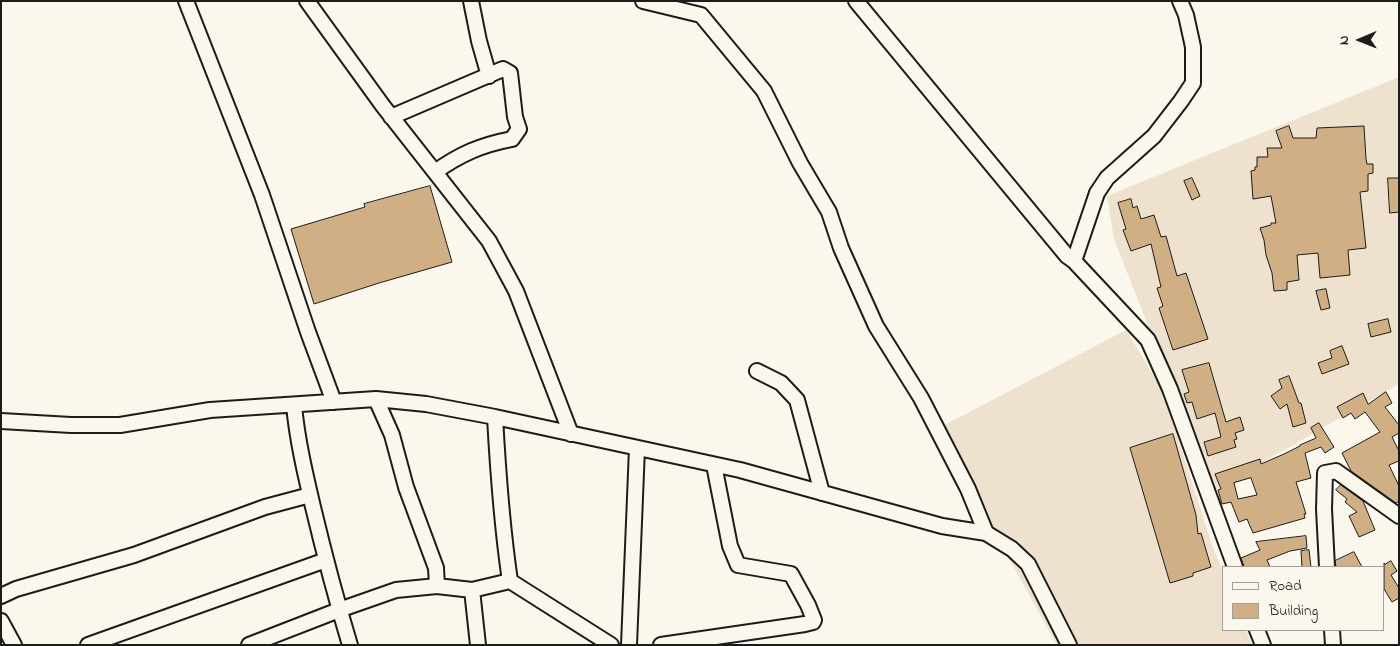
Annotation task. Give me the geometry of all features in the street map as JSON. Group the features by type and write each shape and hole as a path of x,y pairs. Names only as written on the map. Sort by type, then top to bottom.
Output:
{"street":[{"path":"186,1 262,194 308,332 334,402"},
{"path":"307,1 391,117 489,241 516,291 571,434"},
{"path":"471,1 478,41 490,76"},
{"path":"643,1 700,15 764,91 800,163 829,212 841,248 876,326 921,398 968,489 986,533"},
{"path":"856,1 1067,256 1074,261 1148,340 1170,389 1235,566"},
{"path":"1074,261 1097,193 1102,185 1107,178 1154,136 1193,83 1192,47 1186,15 1180,1"},
{"path":"391,117 503,69 510,73 519,129 512,139 473,149 434,172"},
{"path":"758,371 781,383 797,400 822,493"},
{"path":"376,400 392,435 406,487 436,568 437,586"},
{"path":"1,421 70,425 120,425 210,410 376,400 426,404 495,417 740,470 942,526 986,533 1012,549 1028,564 1069,645"},
{"path":"294,405 296,434 310,495 339,610 350,645"},
{"path":"495,417 498,477 510,581"},
{"path":"629,645 637,448"},
{"path":"661,645 695,643 805,624 814,620 808,604 791,574 738,565 730,546 714,465"},
{"path":"1327,566 1324,509 1325,473 1336,471 1399,516"},
{"path":"1,596 16,589 134,555 265,507 310,495"},
{"path":"88,645 326,560"},
{"path":"249,645 396,590 437,586 472,590 510,581 611,645"},
{"path":"472,590 478,645"},
{"path":"1,621 14,644"},
{"path":"1257,631 1263,645"},
{"path":"1332,631 1333,645"}],"shaded area":[{"path":"1399,77 1399,384 1213,491 1114,239 1107,196"},
{"path":"1126,330 1163,391 1212,545 1222,569 1222,631 1246,631 1252,645 1057,645 937,429"}],"building":[{"path":"1289,126 1293,138 1316,138 1317,128 1364,126 1366,159 1367,164 1373,164 1373,173 1368,174 1368,191 1360,192 1366,248 1348,250 1350,275 1320,278 1318,253 1297,255 1299,280 1287,282 1287,290 1274,291 1272,273 1260,228 1276,223 1271,196 1253,199 1251,171 1257,167 1257,157 1268,157 1267,148 1282,148 1276,131"},
{"path":"1192,178 1200,196 1192,200 1184,181"},
{"path":"1388,178 1399,178 1399,212 1390,213"},
{"path":"430,186 452,262 314,304 291,229 365,207 364,204"},
{"path":"1131,199 1133,208 1137,206 1141,219 1154,215 1161,237 1166,236 1177,276 1186,273 1208,339 1173,350 1159,308 1163,306 1157,288 1161,287 1151,244 1131,251 1123,230 1126,229 1118,203"},
{"path":"1326,289 1330,308 1321,310 1316,291"},
{"path":"1388,319 1391,332 1371,337 1368,324"},
{"path":"1342,346 1349,364 1322,374 1318,363 1332,358 1330,351"},
{"path":"1209,363 1226,422 1240,417 1244,430 1235,433 1237,439 1234,440 1236,447 1208,456 1204,442 1221,437 1215,413 1197,419 1192,402 1187,403 1184,394 1189,392 1182,370"},
{"path":"1289,376 1299,403 1301,403 1306,423 1293,427 1287,404 1280,409 1271,396 1282,388 1279,380"},
{"path":"1386,392 1392,403 1385,407 1399,425 1399,433 1392,437 1399,451 1399,461 1389,465 1399,486 1399,501 1396,503 1351,471 1342,453 1380,432 1365,412 1355,419 1351,413 1343,418 1337,407 1363,393 1368,404"},
{"path":"1319,423 1334,447 1325,453 1321,447 1305,453 1311,478 1296,482 1306,514 1304,514 1305,518 1253,533 1247,519 1239,522 1231,502 1222,504 1218,490 1221,489 1215,474 1260,459 1261,464 1284,454 1316,438 1311,428","holes":["1251,478 1257,495 1238,499 1234,483"]},
{"path":"1173,434 1196,515 1198,534 1201,533 1211,567 1193,573 1193,576 1170,583 1130,448"},
{"path":"1341,485 1363,501 1375,530 1359,537 1349,516 1357,512 1345,502 1347,499 1336,490"},
{"path":"1306,536 1307,548 1290,551 1267,560 1270,566 1244,566 1241,558 1260,550 1256,542"},
{"path":"1309,550 1311,566 1302,566 1301,551"},
{"path":"1354,552 1361,566 1336,566 1335,561"},
{"path":"1391,561 1397,571 1391,575 1399,588 1399,598 1392,602 1385,591 1385,564"}]}
